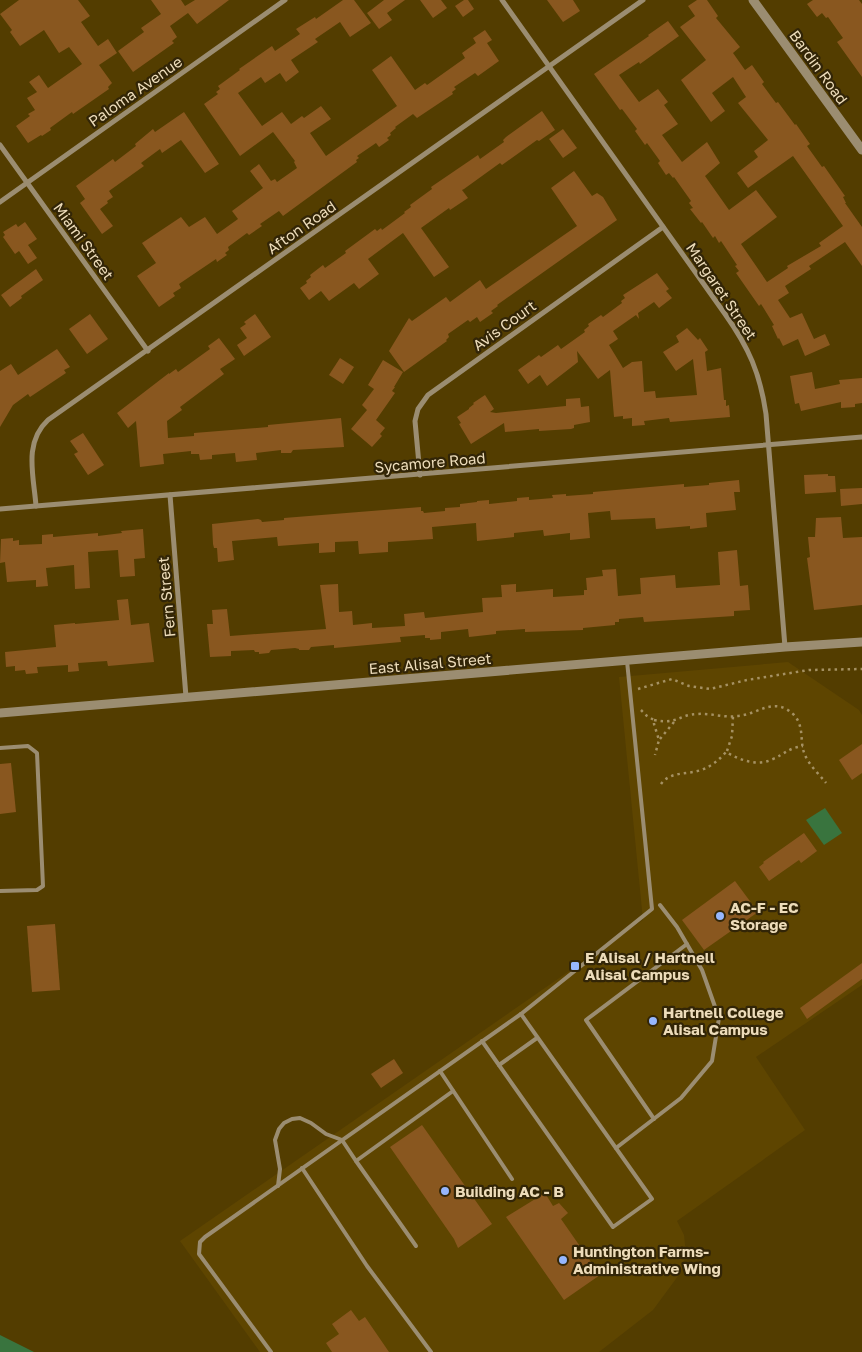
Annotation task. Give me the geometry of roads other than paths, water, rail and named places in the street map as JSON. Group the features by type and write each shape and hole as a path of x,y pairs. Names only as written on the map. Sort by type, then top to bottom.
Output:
{"street":[{"name":"Paloma Avenue","path":"0,202 285,0"},
{"name":"Margaret Street","path":"502,0 734,326 751,356 763,396 769,445 785,647"},
{"name":"Afton Road","path":"36,506 32,456 33,443 38,431 48,420 643,0"},
{"name":"Bardin Road","path":"753,0 862,150"},
{"name":"Miami Street","path":"0,145 26,184 148,351"},
{"name":"Avis Court","path":"420,475 415,421 418,409 428,395 663,227"},
{"name":"Sycamore Road","path":"0,509 862,437"},
{"name":"Fern Street","path":"170,495 186,696"},
{"name":"East Alisal Street","path":"0,713 186,696 862,642"}],"lane":[{"path":"271,1352 199,1254 200,1242 204,1237 521,1014 652,909 626,661"},
{"path":"0,748 28,746 37,753 43,886 37,890 0,891"},
{"path":"616,1148 681,1098 712,1061 719,1018 702,970 677,927 660,905"},
{"path":"654,1119 586,1020 687,944"},
{"path":"482,1041 613,1227 652,1199 521,1014"},
{"path":"499,1065 537,1038"},
{"path":"440,1071 512,1179"},
{"path":"356,1161 453,1090"},
{"path":"278,1186 280,1169 274,1140 284,1123 300,1118 311,1123 326,1134 342,1140 416,1246"},
{"path":"302,1168 367,1266 431,1352"}],"place":[{"name":"AC-F - EC Storage","path":"720,916"},
{"name":"E Alisal / Hartnell Alisal Campus","path":"575,966"},
{"name":"Hartnell College Alisal Campus","path":"653,1021"},
{"name":"Building AC - B","path":"445,1191"},
{"name":"Huntington Farms- Administrative Wing","path":"563,1260"}]}
